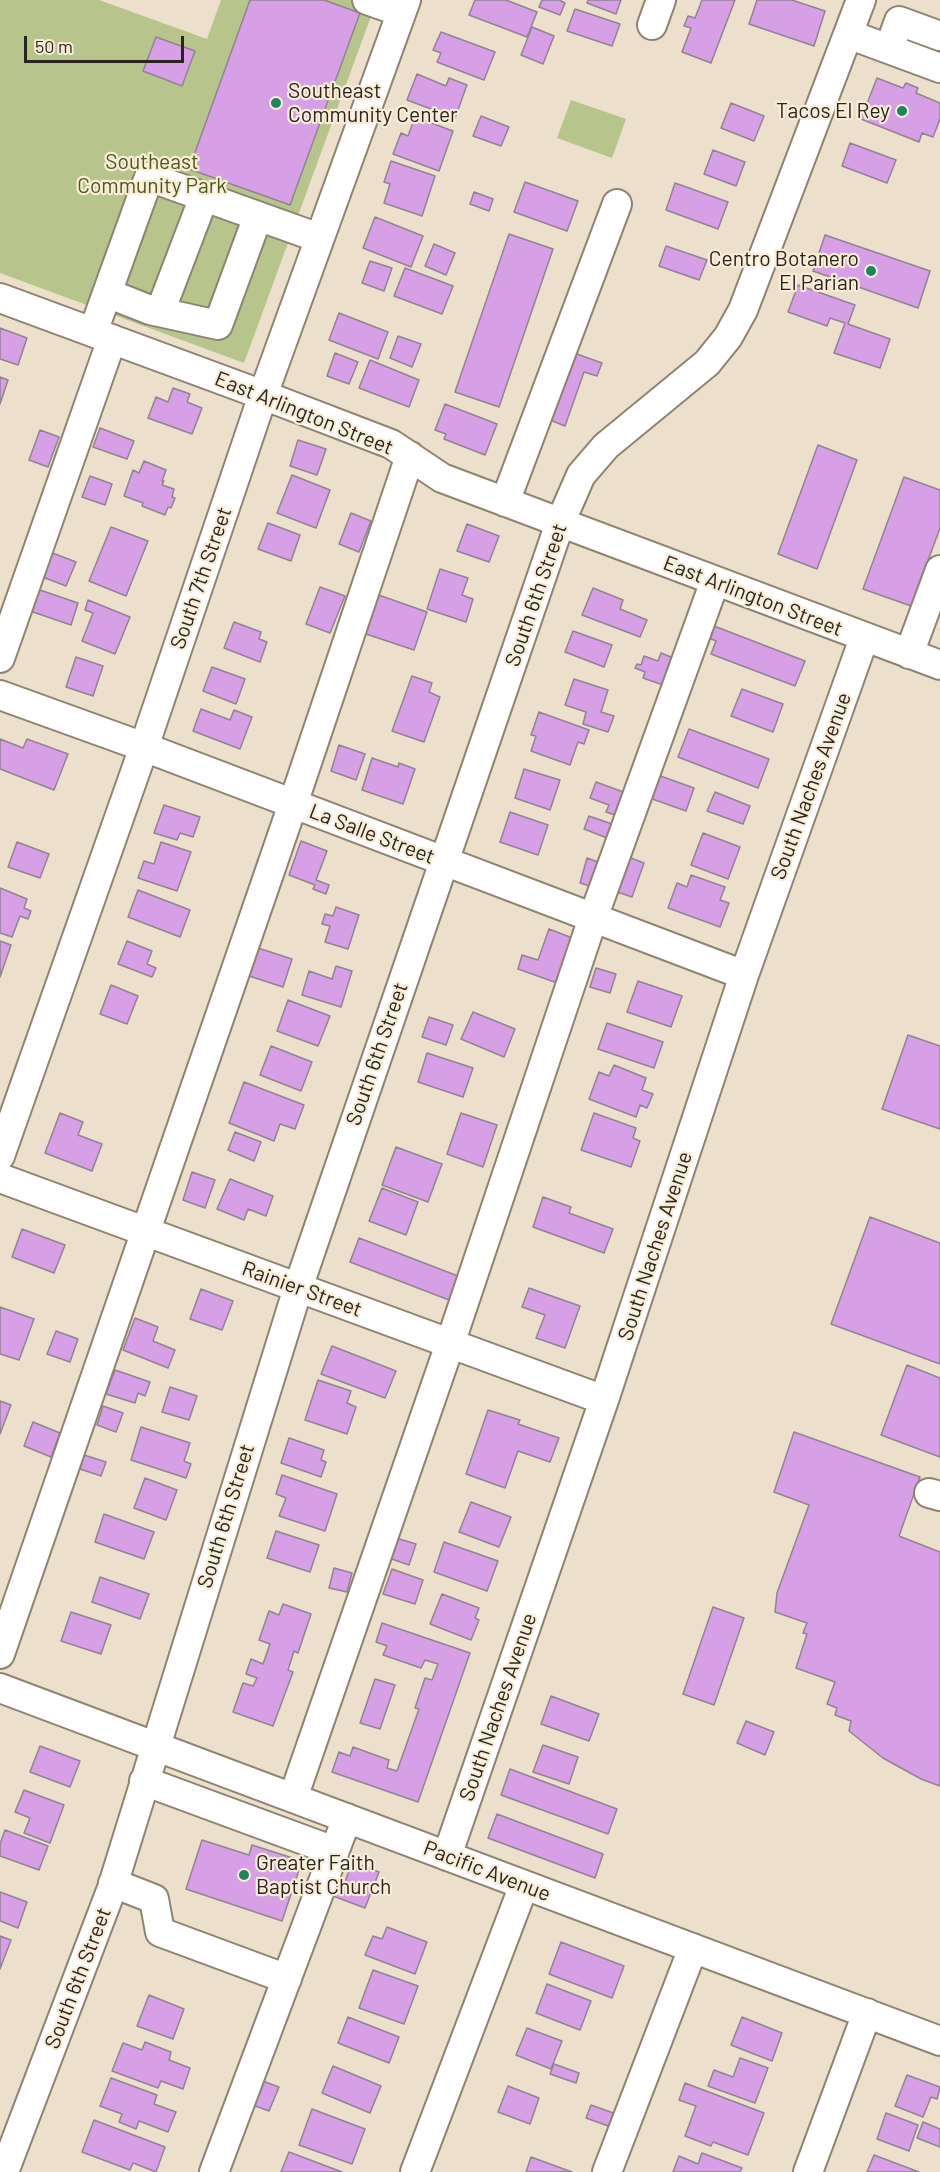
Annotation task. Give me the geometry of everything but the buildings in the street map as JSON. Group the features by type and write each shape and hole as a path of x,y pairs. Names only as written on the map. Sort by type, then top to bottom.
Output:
{"street":[{"path":"367,0 403,6"},
{"name":"South 6th Street","path":"4,2171 113,1883 298,1288 560,523 581,475 606,446 707,363 728,337 743,310 861,0"},
{"name":"South 7th Street","path":"0,1156 144,747 263,394 403,6"},
{"path":"889,49 899,21 940,36"},
{"path":"848,34 940,68"},
{"path":"0,658 102,336 107,293 149,177 319,238"},
{"path":"160,312 204,197"},
{"path":"505,502 617,204"},
{"path":"107,293 160,312 218,325 258,216"},
{"name":"East Arlington Street","path":"0,298 263,394 391,444 442,478 940,665"},
{"path":"0,1654 293,804 410,456"},
{"path":"909,654 940,570"},
{"path":"293,1798 450,1344 593,918 715,581"},
{"name":"South Naches Avenue","path":"447,1856 604,1400 744,975 864,638"},
{"name":"La Salle Street","path":"0,695 144,747 744,975"},
{"name":"Rainier Street","path":"0,1178 604,1400"},
{"name":"Pacific Avenue","path":"0,1688 940,2041"},
{"path":"144,1781 334,1851"},
{"path":"214,2172 347,1818"},
{"path":"113,1883 154,1899 160,1932 287,1978"},
{"path":"415,2172 524,1885"},
{"path":"607,2172 693,1948"},
{"path":"808,2172 867,2013"}],"green space":[{"name":"Southeast Community Park","path":"0,0 99,0 207,39 221,0 377,0 244,363 0,273"},
{"path":"571,100 626,119 612,158 557,138"}],"place":[{"name":"Southeast Community Center","path":"276,103"},
{"name":"Tacos El Rey","path":"902,111"},
{"name":"Centro Botanero El Parian","path":"871,271"},
{"name":"Greater Faith Baptist Church","path":"244,1875"}]}
